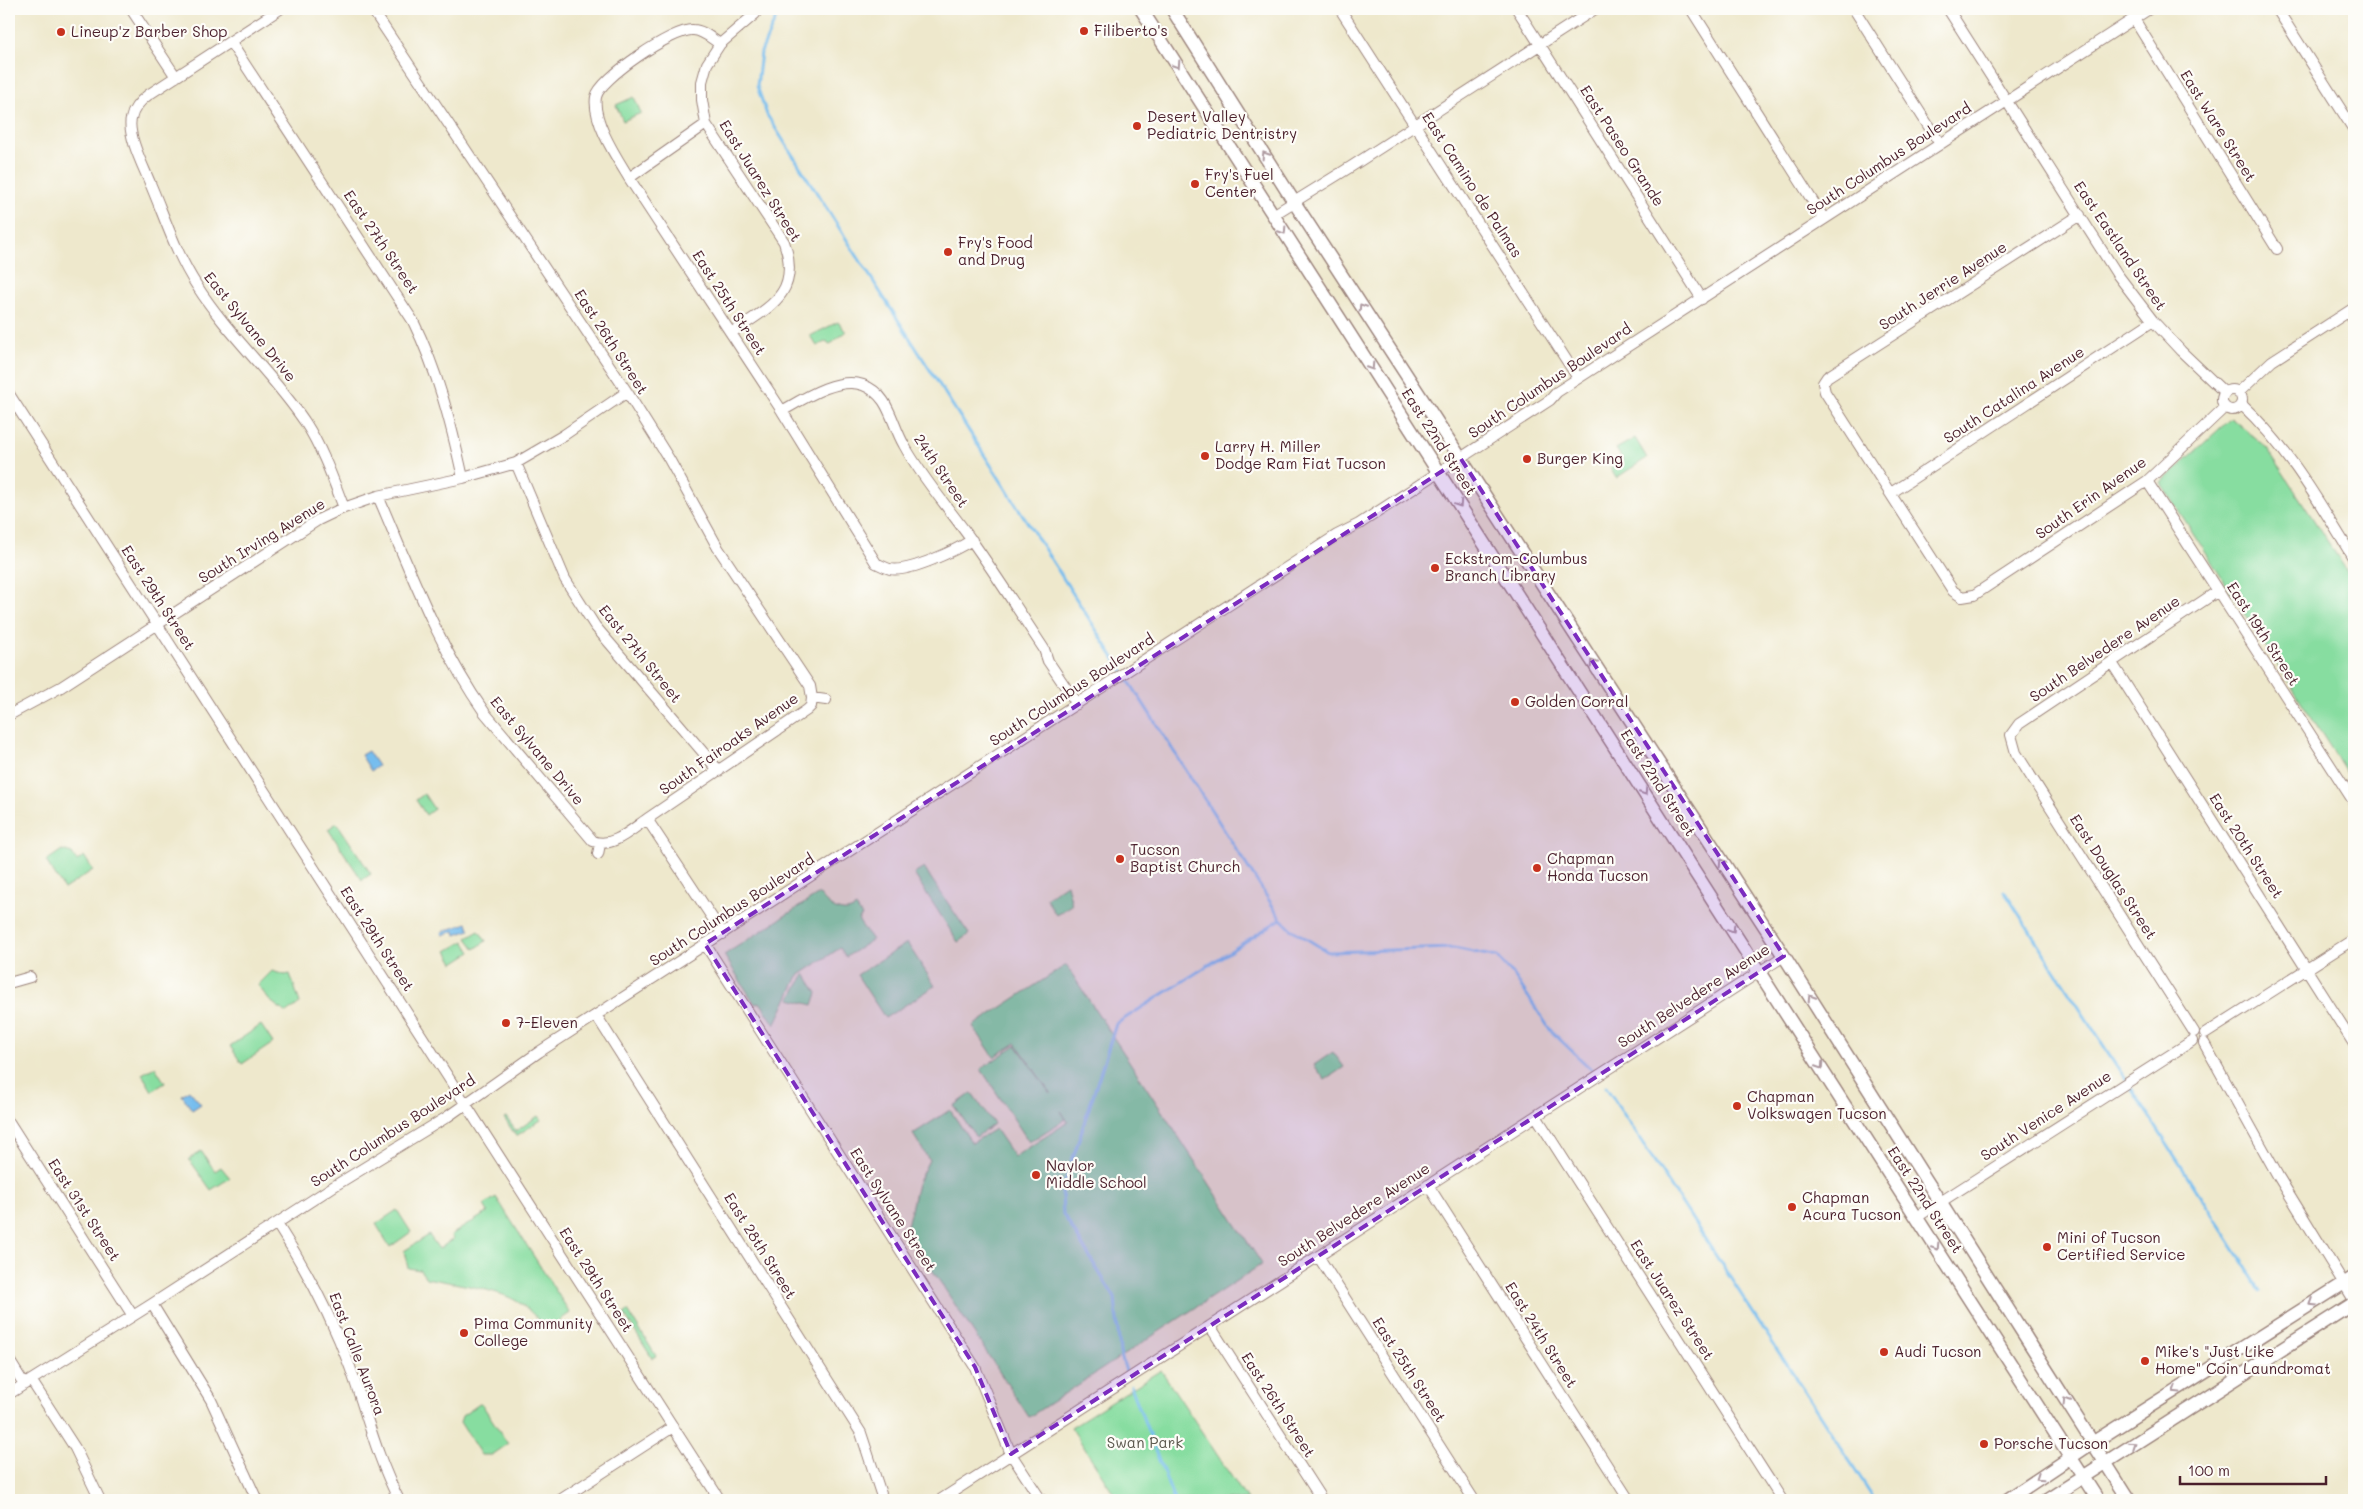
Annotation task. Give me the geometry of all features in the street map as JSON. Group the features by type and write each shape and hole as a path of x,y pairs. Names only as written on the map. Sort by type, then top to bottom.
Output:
{"main road":[{"name":"East 22nd Street","path":"1141,9 1440,472 2098,1500"},
{"name":"East 22nd Street","path":"1172,9 1294,202 1784,956 2129,1500"},
{"path":"2007,1500 2092,1443 2349,1280"},
{"path":"2048,1500 2354,1302"}],"street":[{"path":"131,9 176,77 231,43 280,9"},
{"name":"East 26th Street","path":"372,9 627,392 669,459 718,548 810,686 812,698"},
{"name":"East Juarez Street","path":"731,333 781,295 790,278 790,260 784,242 706,124 702,82 707,64 720,44 755,14 758,9"},
{"name":"East Camino de Palmas","path":"1340,9 1578,378"},
{"name":"East Paseo Grande","path":"1517,9 1702,299"},
{"path":"1273,214 1595,9"},
{"path":"1691,9 1824,219"},
{"path":"1854,9 1940,144"},
{"name":"East Eastland Street","path":"1948,9 2117,274 2153,321 2225,393"},
{"name":"South Columbus Boulevard","path":"9,1394 465,1105 539,1052 705,944 1337,535 1359,524 1461,459 1550,400 1578,378 2006,102 2136,14 2150,9"},
{"path":"2277,9 2354,130"},
{"name":"East Ware Street","path":"2136,14 2277,249"},
{"name":"East 25th Street","path":"720,44 700,31 680,31 664,39 604,83 596,97 599,120 605,138 629,178 782,411 876,563 891,570 911,566 955,550 972,540"},
{"name":"East 27th Street","path":"231,43 413,321 436,371 445,400 463,478"},
{"name":"East Sylvane Drive","path":"176,77 139,103 130,120 139,157 179,254 208,302 279,387 305,422 320,448 344,508"},
{"path":"629,178 706,124"},
{"name":"South Jerrie Avenue","path":"1891,493 1825,392 1823,383 1827,377 2080,215"},
{"path":"2238,392 2272,361 2352,314"},
{"name":"South Catalina Avenue","path":"1891,493 2153,321"},
{"name":"24th Street","path":"782,411 817,391 848,383 864,385 874,390 886,404 903,444 934,492 972,540 1044,649 1051,654 1080,702"},
{"path":"2230,390 2238,392 2242,397 2241,404 2235,410 2225,407 2222,400 2225,393 2230,390"},
{"name":"South Irving Avenue","path":"9,715 61,687 300,531 344,508 378,496 463,478 516,464 564,435 627,392"},
{"name":"East 29th Street","path":"9,394 720,1500"},
{"path":"2241,404 2271,433 2289,457 2354,559"},
{"name":"South Erin Avenue","path":"1891,493 1953,591 1959,598 1974,595 2147,481 2225,407"},
{"name":"East 27th Street","path":"516,464 565,579 595,626 719,771"},
{"name":"East 19th Street","path":"2147,481 2354,802"},
{"name":"East Sylvane Drive","path":"378,496 440,639 470,693 485,713 599,849 647,819"},
{"name":"South Belvedere Avenue","path":"2009,734 2019,724 2112,664 2218,591"},
{"name":"East 20th Street","path":"2112,664 2354,1044"},
{"name":"South Fairoaks Avenue","path":"647,819 806,710 811,706 812,698 826,700"},
{"name":"East Douglas Street","path":"2009,734 2016,753 2193,1036"},
{"path":"647,819 723,934"},
{"path":"2204,1039 2354,939"},
{"name":"East Sylvane Street","path":"705,944 975,1366 1011,1454 1041,1500"},
{"name":"South Belvedere Avenue","path":"940,1500 1784,956"},
{"path":"9,983 30,977"},
{"name":"East 28th Street","path":"596,1015 861,1433 883,1500"},
{"path":"2193,1036 2202,1031 2204,1039 2278,1176 2349,1280 2354,1302"},
{"name":"South Venice Avenue","path":"1917,1217 2193,1036"},
{"name":"East Juarez Street","path":"1536,1116 1782,1500"},
{"name":"East 31st Street","path":"9,1122 133,1316"},
{"name":"East 24th Street","path":"1428,1185 1628,1500"},
{"name":"East Calle Aurora","path":"277,1224 304,1266 326,1308 350,1368 375,1445 399,1500"},
{"name":"East 25th Street","path":"1318,1256 1474,1500"},
{"path":"152,1304 211,1400 257,1500"},
{"name":"East 26th Street","path":"1210,1326 1322,1500"},
{"path":"9,1360 28,1382 75,1448 100,1500"},
{"path":"560,1500 673,1427"}],"highlighted area":[{"path":"1461,459 1784,956 1011,1454 975,1367 705,944"}],"green space":[{"path":"634,97 641,113 623,121 616,105"},
{"path":"838,322 846,332 829,345 827,341 817,346 810,336"},
{"path":"2231,418 2267,448 2354,582 2354,784 2161,483"},
{"path":"1635,438 1647,458 1616,478 1610,468 1623,460 1616,449"},
{"path":"424,794 434,809 426,815 416,800"},
{"path":"337,823 371,874 362,880 328,829"},
{"path":"62,850 72,853 77,861 84,856 93,870 64,889 46,861"},
{"path":"924,868 969,934 958,942 914,874"},
{"path":"1067,884 1072,905 1056,915 1046,898"},
{"path":"819,894 826,902 840,911 851,910 856,907 862,916 858,920 872,940 846,957 840,948 798,976 775,1025 760,1002 755,1004 724,955"},
{"path":"479,931 486,941 475,949 467,938"},
{"path":"464,941 471,952 454,963 447,951"},
{"path":"907,943 935,986 885,1018 857,975"},
{"path":"1066,965 1262,1264 1029,1417 906,1230 917,1184 929,1160 913,1134 950,1110 972,1143 995,1129 1014,1157 1068,1122 1061,1111 1066,1119 1029,1142 981,1069 1016,1045 1050,1093 1016,1043 994,1057 973,1026"},
{"path":"272,971 285,975 290,974 300,1003 286,1013 269,1000 258,985"},
{"path":"805,974 817,993 813,1005 790,999"},
{"path":"261,1025 273,1043 242,1064 230,1046"},
{"path":"1333,1052 1344,1067 1325,1080 1314,1065"},
{"path":"155,1067 165,1083 152,1091 142,1074"},
{"path":"972,1093 994,1124 976,1137 954,1106"},
{"path":"538,1116 541,1120 516,1136 504,1118 506,1117 516,1131"},
{"path":"201,1151 215,1171 221,1167 230,1178 211,1190 189,1159"},
{"path":"496,1197 570,1313 547,1329 526,1308 509,1297 474,1287 426,1278 420,1270 408,1268 404,1251 429,1235 439,1249 453,1239 451,1235 488,1212 484,1205"},
{"path":"397,1210 411,1232 390,1247 376,1224"},
{"path":"628,1311 656,1356 652,1358 624,1314"},
{"name":"Swan Park","path":"1161,1370 1247,1500 1118,1500 1071,1427"},
{"path":"481,1403 508,1444 492,1455 481,1455 460,1422 462,1416"}],"water":[{"path":"368,751 378,766 371,771 361,755"},
{"path":"467,923 470,930 456,935 455,931 443,935 442,932"},
{"path":"189,1090 201,1104 192,1110 182,1095"}],"waterway":[{"path":"780,9 761,52 757,86 767,115 1281,919 1116,1024 1062,1192 1063,1214 1115,1298 1120,1353 1126,1371"},
{"path":"2004,891 2261,1290"},
{"path":"1281,919 1291,929 1328,952 1454,948 1497,957 1515,977 1551,1031 1592,1070"},
{"path":"1606,1087 1875,1500"},
{"path":"1131,1386 1174,1500"}],"place":[{"name":"Filiberto's","path":"1084,31"},
{"name":"Lineup'z Barber Shop","path":"61,32"},
{"name":"Desert Valley Pediatric Dentristry","path":"1137,126"},
{"name":"Fry's Fuel Center","path":"1195,184"},
{"name":"Fry's Food and Drug","path":"948,252"},
{"name":"Larry H. Miller Dodge Ram Fiat Tucson","path":"1205,456"},
{"name":"Burger King","path":"1527,459"},
{"name":"Eckstrom-Columbus Branch Library","path":"1435,568"},
{"name":"Golden Corral","path":"1515,702"},
{"name":"Tucson Baptist Church","path":"1120,859"},
{"name":"Chapman Honda Tucson","path":"1537,868"},
{"name":"7-Eleven","path":"506,1023"},
{"name":"Chapman Volkswagen Tucson","path":"1737,1106"},
{"name":"Naylor Middle School","path":"1036,1175"},
{"name":"Chapman Acura Tucson","path":"1792,1207"},
{"name":"Mini of Tucson Certified Service","path":"2047,1247"},
{"name":"Pima Community College","path":"464,1333"},
{"name":"Audi Tucson","path":"1884,1352"},
{"name":"Mike's \"Just Like Home\" Coin Laundromat","path":"2145,1361"},
{"name":"Porsche Tucson","path":"1984,1444"}]}
